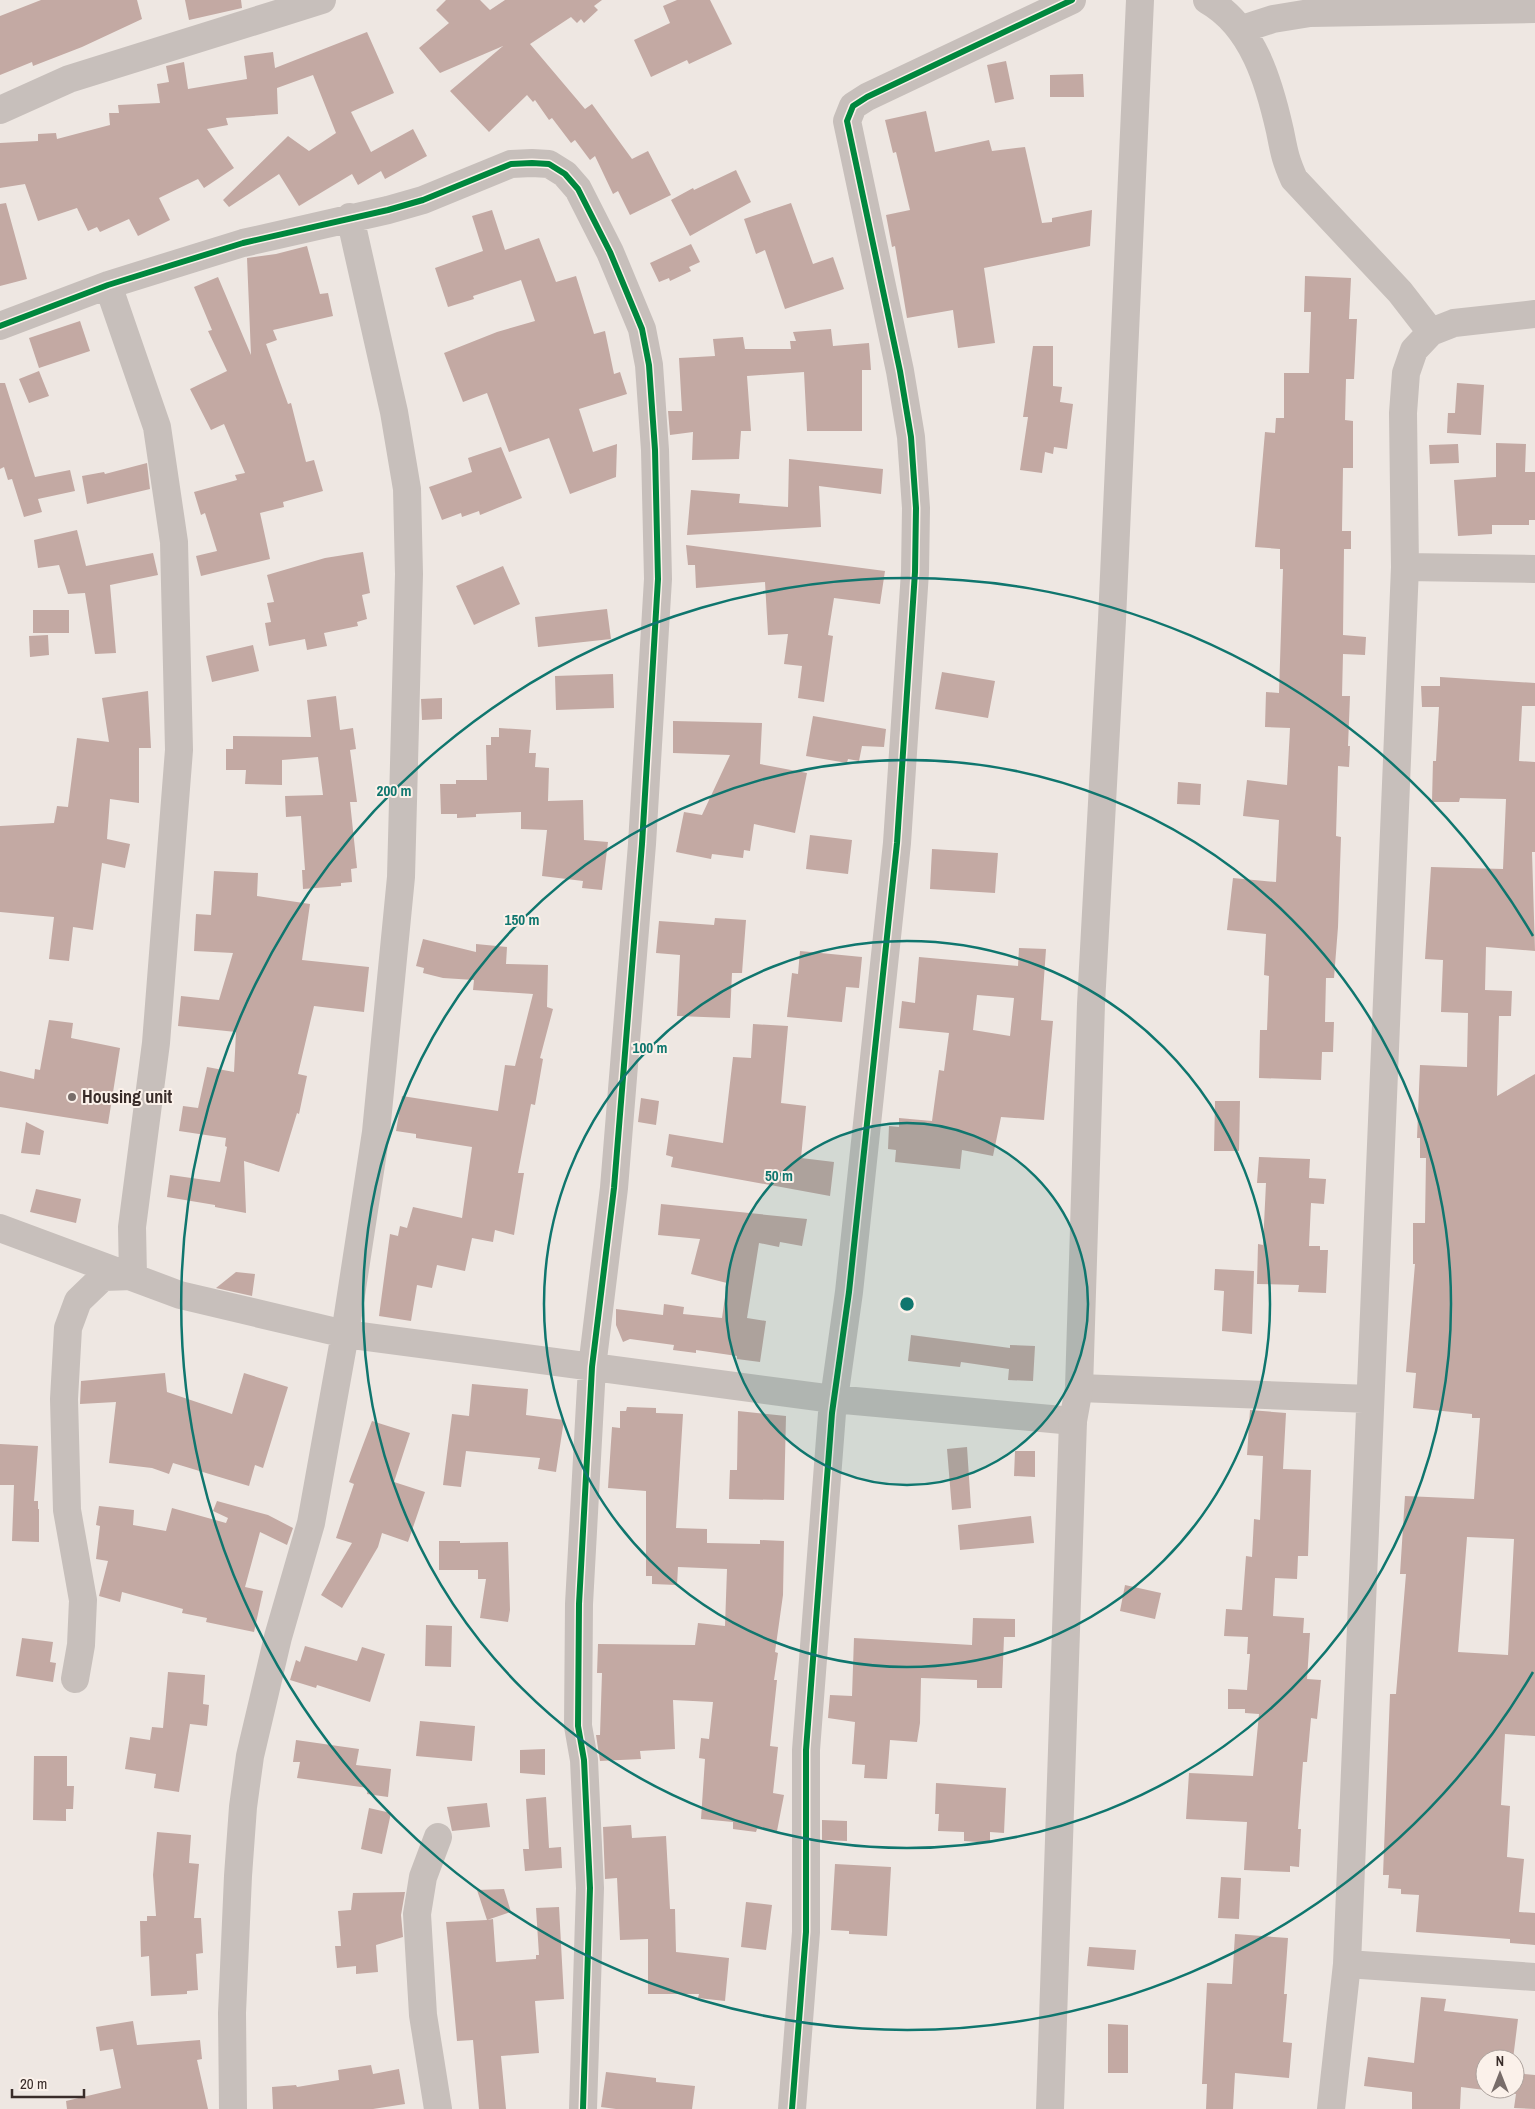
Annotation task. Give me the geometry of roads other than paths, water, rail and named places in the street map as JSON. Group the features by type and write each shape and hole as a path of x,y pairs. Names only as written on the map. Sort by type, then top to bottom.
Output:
{"street":[{"path":"0,110 69,78 322,0"},
{"path":"792,2109 806,1932 806,1750 833,1399 850,1292 897,843 915,572 916,508 911,437 900,371 847,121 853,106 867,97 1072,0"},
{"path":"1050,2109 1074,1421 1078,1388 1092,1004 1113,610 1140,0"},
{"path":"1207,0 1222,8 1242,29 1257,56 1272,101 1284,157 1294,179 1400,292 1431,332"},
{"path":"1242,29 1273,19 1310,13 1535,9"},
{"path":"0,326 108,285 244,243 423,200 511,164 549,164 566,174 578,189 610,252 642,329 649,365 655,450 658,579 642,844 614,1188 592,1367 577,1672 578,1726 584,1760 590,1888 583,2109"},
{"path":"233,2109 232,2013 243,1806 250,1756 278,1637 311,1523 346,1334 376,1132 401,877 409,574 407,489 394,412 350,218"},
{"path":"108,285 157,427 174,542 179,750 156,1042 132,1227 133,1276"},
{"path":"1331,2109 1347,1964 1405,567 1403,413 1406,373 1414,350 1431,332 1454,323 1479,318 1535,314"},
{"path":"1405,567 1535,569"},
{"path":"0,1228 180,1295 346,1334 833,1399 1074,1421"},
{"path":"75,1679 81,1645 83,1600 66,1510 64,1399 68,1328 78,1301 103,1277 133,1276"},
{"path":"1078,1388 1370,1399"},
{"path":"438,1838 424,1877 417,1914 424,2015 438,2109"},
{"path":"1347,1964 1535,1977"}],"place":[{"name":"Housing unit","path":"72,1097"}]}
